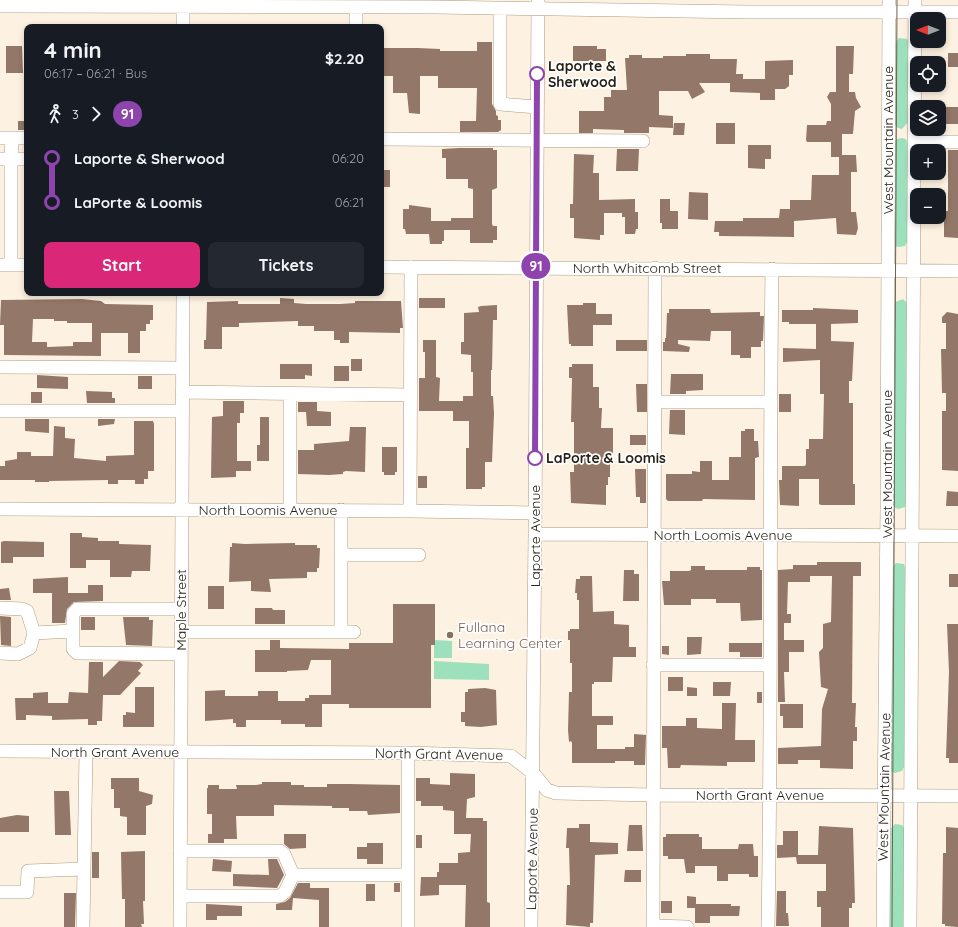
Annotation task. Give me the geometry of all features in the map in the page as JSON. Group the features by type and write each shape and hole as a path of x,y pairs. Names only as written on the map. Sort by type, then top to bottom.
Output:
{"street":[{"path":"183,4 183,24"},
{"path":"0,6 183,4 356,8 434,4 500,9 538,4 915,6 958,12"},
{"name":"Laporte Avenue","path":"531,927 538,4"},
{"name":"West Mountain Avenue","path":"883,927 887,535 889,6"},
{"name":"West Mountain Avenue","path":"910,927 915,6"},
{"path":"356,8 356,24"},
{"path":"500,9 500,104 537,107"},
{"path":"24,138 6,138 6,265 24,265"},
{"path":"384,138 537,142 644,141"},
{"path":"914,142 958,142"},
{"path":"6,159 24,159"},
{"name":"North Whitcomb Street","path":"384,267 958,271"},
{"path":"410,511 411,267"},
{"path":"655,268 653,927 687,927"},
{"path":"768,927 770,795 769,535 772,269"},
{"name":"Maple Street","path":"180,927 183,296"},
{"path":"0,367 182,368"},
{"path":"182,392 410,395"},
{"path":"290,394 290,510"},
{"path":"655,402 771,402"},
{"path":"0,411 182,411"},
{"name":"North Loomis Avenue","path":"0,509 341,510 535,513"},
{"path":"182,632 348,632 341,555 341,510"},
{"name":"North Loomis Avenue","path":"535,534 958,536"},
{"path":"341,555 419,555"},
{"path":"0,608 22,609 27,611 34,633 30,648 18,654 0,653"},
{"path":"181,609 77,609 73,614 73,649 77,653 181,654"},
{"path":"34,633 73,631"},
{"path":"653,665 770,665"},
{"name":"North Grant Avenue","path":"0,751 408,753 511,756 533,773 547,790 556,793 653,795 958,796"},
{"path":"84,927 86,752"},
{"path":"408,753 408,927"},
{"path":"180,851 280,851 284,854 292,875 285,892 280,896 180,896"},
{"path":"0,892 27,892 28,871 84,869"},
{"path":"292,875 408,875"}],"green space":[{"path":"899,38 907,39 909,44 909,121 902,129 895,125 894,44"},
{"path":"897,139 906,139 908,144 907,242 905,246 899,247 894,246 894,142"},
{"path":"903,299 908,304 906,503 905,507 898,509 893,507 894,306 895,302"},
{"path":"896,563 904,564 905,568 904,767 902,771 895,773 891,771 893,566"},
{"path":"434,640 452,641 452,658 434,658"},
{"path":"434,661 489,664 489,680 434,679"},
{"path":"895,824 902,825 904,828 903,927 889,927 889,830"}],"building":[{"path":"477,42 492,42 492,104 496,111 496,115 498,116 498,120 501,120 501,130 498,132 460,132 460,121 476,121 477,88 438,88 438,76 420,76 420,114 409,113 407,93 393,93 393,76 384,76 384,48 477,51"},
{"path":"6,46 22,46 23,73 6,73"},
{"path":"573,46 597,46 597,49 606,49 606,61 573,61"},
{"path":"836,46 854,46 853,74 849,74 849,92 855,92 856,98 861,107 855,111 853,134 842,134 842,155 856,155 857,172 851,172 851,212 856,212 858,228 856,235 837,234 836,218 794,221 794,237 719,236 719,232 714,232 715,221 743,221 743,218 779,218 780,209 790,209 790,200 811,200 812,175 839,175 839,157 831,157 831,142 807,142 806,140 807,125 826,125 827,121 831,121 831,104 827,97 830,92 836,92"},
{"path":"948,53 958,53 958,67 948,67"},
{"path":"686,54 710,54 710,59 737,59 736,74 743,74 743,79 765,79 765,61 793,60 793,75 789,75 789,86 785,89 775,89 775,100 760,100 760,93 730,92 730,83 699,83 705,92 692,99 688,91 659,91 659,115 673,116 673,128 649,127 649,133 624,133 624,130 593,129 593,133 579,133 579,111 604,111 604,97 611,97 611,90 627,90 625,58 629,58 629,55 642,55 642,58 663,58 663,56 686,56"},
{"path":"946,107 958,107 958,124 946,124"},
{"path":"18,121 24,121 24,130 18,130"},
{"path":"674,123 685,123 684,135 673,135"},
{"path":"716,123 735,123 735,144 716,144"},
{"path":"748,145 771,145 771,159 765,159 765,169 748,168"},
{"path":"493,148 493,150 497,150 497,188 492,190 492,224 493,226 497,226 497,240 493,240 493,243 470,243 470,230 444,230 444,241 442,241 442,244 430,244 429,234 406,234 405,229 403,229 403,209 409,209 409,205 431,208 431,221 451,221 451,218 473,218 473,189 468,188 468,179 446,179 446,158 442,158 442,149"},
{"path":"617,149 639,149 638,171 616,171"},
{"path":"948,150 958,150 958,238 944,237 946,211 948,211"},
{"path":"574,154 594,155 593,173 599,173 599,200 635,199 635,212 638,212 638,229 636,229 635,234 625,234 625,217 622,217 622,213 604,213 604,235 600,235 600,240 574,238 574,218 570,218 570,204 573,204"},
{"path":"384,170 390,170 390,187 384,187"},
{"path":"689,192 708,193 708,220 688,219"},
{"path":"660,199 670,199 670,211 678,211 678,229 662,229 662,223 660,223"},
{"path":"280,298 294,299 294,303 306,304 340,304 355,303 355,301 401,301 403,328 400,328 400,333 349,332 349,343 340,343 340,340 334,340 334,331 314,331 314,326 298,326 298,321 239,323 239,327 222,327 222,349 204,349 204,340 206,340 207,302 238,301 238,304 280,304"},
{"path":"419,298 445,298 445,308 419,308"},
{"path":"82,299 101,301 105,304 153,305 153,320 150,320 150,324 146,324 146,331 140,331 140,353 128,353 128,333 101,333 101,356 4,355 4,325 0,325 1,300","holes":["33,319 54,319 54,321 67,321 67,323 92,323 92,342 73,342 73,346 47,347 47,342 32,342"]},
{"path":"583,303 596,303 596,314 612,314 612,325 593,325 593,346 571,346 571,344 569,344 567,305 583,305"},
{"path":"497,305 497,320 493,320 491,370 491,396 493,396 494,414 492,462 485,462 485,487 482,487 482,489 466,489 466,448 469,448 469,421 453,421 453,411 419,411 419,378 425,378 425,352 423,352 423,340 436,340 436,377 440,378 439,401 463,401 463,396 473,396 471,355 461,354 461,342 464,342 464,313 479,312 478,307 481,306"},
{"path":"813,308 858,310 858,323 831,324 831,341 854,342 852,381 849,381 849,403 853,403 853,484 855,484 855,505 821,505 819,504 819,479 799,479 799,506 780,505 779,480 782,480 782,466 805,466 806,449 809,449 809,439 823,439 824,394 820,394 820,360 783,362 783,348 816,349 816,324 789,324 789,322 782,322 782,310 813,310"},
{"path":"669,309 710,309 711,313 760,312 760,316 764,316 763,341 761,341 761,347 751,347 751,358 740,358 740,355 731,355 731,331 711,331 710,341 678,340 678,344 690,347 689,352 663,351 663,342 665,342 666,338 667,313 669,313"},
{"path":"947,312 958,314 958,471 942,470 942,411 946,411 946,393 942,393 941,349 946,349 946,323 942,323 942,317"},
{"path":"616,340 647,340 647,351 616,351"},
{"path":"351,359 362,359 362,371 351,371"},
{"path":"280,364 312,364 312,376 305,375 305,379 280,379"},
{"path":"572,364 593,364 593,387 599,387 599,408 602,408 601,428 613,428 613,454 610,454 610,477 608,477 608,485 606,485 606,505 571,503 570,472 574,472 574,422 571,422 572,378 569,378 569,367 572,367"},
{"path":"334,366 349,366 349,381 334,381"},
{"path":"671,374 703,374 703,390 686,391 686,394 670,394"},
{"path":"37,375 68,377 68,389 37,388"},
{"path":"138,376 152,376 152,389 138,389"},
{"path":"636,384 647,384 647,412 637,412"},
{"path":"86,391 112,392 112,398 115,398 115,403 87,403"},
{"path":"31,392 42,392 42,403 31,403"},
{"path":"779,394 791,394 791,412 779,412"},
{"path":"223,401 244,401 244,413 240,413 240,423 237,423 237,461 251,461 251,471 236,471 236,477 211,478 212,417 223,416"},
{"path":"298,402 317,402 317,411 331,412 331,426 307,426 306,412 298,412"},
{"path":"670,410 685,410 685,435 669,434"},
{"path":"260,417 269,417 269,461 257,461 257,445 260,445"},
{"path":"25,419 49,419 49,433 25,431"},
{"path":"98,419 115,419 114,424 98,426"},
{"path":"134,421 153,421 154,424 154,471 148,471 148,479 144,479 144,484 135,484 135,480 118,480 118,484 108,484 108,480 35,482 35,480 0,480 0,466 5,466 5,461 17,459 17,452 31,452 31,456 53,456 54,426 65,427 65,438 75,439 74,458 106,461 106,456 134,455"},
{"path":"350,427 366,427 365,472 346,471 343,472 343,474 329,475 298,474 298,450 314,450 314,444 349,441"},
{"path":"745,429 754,429 754,441 758,441 759,457 755,458 755,500 703,499 702,501 668,501 666,499 666,474 692,474 692,471 700,472 700,461 712,461 712,480 729,480 729,457 741,457 741,431 745,431"},
{"path":"630,435 646,435 646,445 630,445"},
{"path":"382,447 397,447 397,472 395,472 395,475 384,475 384,472 382,472"},
{"path":"635,469 646,469 646,503 640,503 640,497 636,497"},
{"path":"418,476 427,476 427,488 418,488"},
{"path":"947,491 958,492 958,506 946,506"},
{"path":"70,533 82,533 82,537 98,538 98,541 119,541 119,544 151,545 150,571 132,571 131,577 110,577 110,560 86,560 86,568 70,568"},
{"path":"1,542 44,542 44,557 13,557 13,563 1,563"},
{"path":"232,543 295,543 295,545 317,545 317,548 320,548 319,568 317,568 317,572 307,572 307,578 269,579 271,592 251,591 251,581 229,582 230,547 232,547"},
{"path":"817,562 861,562 861,576 853,576 852,703 856,703 855,727 857,727 857,741 853,741 853,769 820,768 820,760 798,760 798,764 778,764 778,748 821,746 822,709 828,689 821,687 819,652 823,648 823,624 831,622 832,576 810,576 810,582 788,582 787,614 791,614 791,623 784,623 784,640 804,640 804,652 789,652 789,672 784,672 785,702 778,702 778,570 793,569 793,565 817,565"},
{"path":"691,566 705,566 705,570 747,570 747,567 760,567 760,570 762,570 762,620 741,621 740,603 716,603 716,599 691,599 691,605 664,605 662,581 670,581 670,571 689,571 691,570"},
{"path":"624,570 634,570 634,574 639,574 639,601 623,601"},
{"path":"949,574 958,574 958,587 949,587"},
{"path":"580,576 592,576 593,612 614,611 614,624 629,625 629,647 636,647 636,657 613,657 612,682 594,682 594,684 592,684 592,716 613,716 613,725 597,725 597,749 625,749 625,747 634,747 634,734 646,735 645,765 634,765 634,761 615,761 615,763 572,763 572,743 571,741 569,742 568,730 569,692 572,692 572,663 570,663 570,640 568,640 568,631 570,631 570,629 579,629 579,600 577,600 577,593 575,593 576,579 580,579"},
{"path":"68,577 68,593 88,593 88,585 103,585 103,601 74,602 67,609 65,623 52,623 52,593 33,593 33,579"},
{"path":"208,586 224,586 224,609 208,609"},
{"path":"9,588 11,600 0,600 0,589"},
{"path":"393,604 435,604 435,645 431,645 431,708 349,708 349,704 322,704 322,727 305,727 305,724 281,724 281,720 246,720 246,727 236,727 236,723 233,723 233,719 205,721 205,691 225,690 225,696 258,696 258,691 278,691 278,701 305,701 305,698 309,698 309,695 331,695 331,660 311,660 308,670 287,672 255,672 255,650 270,650 270,640 280,640 280,648 349,649 349,643 393,643"},
{"path":"255,608 285,610 285,624 255,624"},
{"path":"0,616 11,617 11,646 1,645"},
{"path":"81,617 95,617 95,630 81,630"},
{"path":"123,617 149,617 149,620 153,620 152,646 126,645"},
{"path":"947,624 958,624 958,763 949,763 949,758 946,758 949,672"},
{"path":"687,637 702,637 701,654 687,655"},
{"path":"729,643 762,643 762,657 740,657 740,652 729,652"},
{"path":"662,646 669,646 669,655 662,654"},
{"path":"119,661 140,662 143,665 138,671 141,673 120,695 103,695 102,721 97,721 97,725 88,725 88,719 52,720 52,716 26,715 26,720 16,720 15,698 33,698 33,693 48,692 48,703 68,703 69,692 88,693 89,662 103,662 103,677"},
{"path":"668,677 683,677 683,691 668,691"},
{"path":"713,682 731,682 730,696 713,696"},
{"path":"135,687 154,687 154,727 123,727 123,715 126,715 126,712 135,713"},
{"path":"687,687 697,688 697,696 687,696"},
{"path":"485,688 496,690 497,725 481,727 465,726 465,722 461,722 461,712 465,712 465,692 468,692 468,689"},
{"path":"757,692 762,692 762,703 757,703"},
{"path":"722,703 736,703 735,740 755,740 755,762 727,762 727,766 681,765 680,768 668,768 667,748 662,748 662,726 686,726 686,718 697,718 697,728 722,729"},
{"path":"780,704 803,704 803,728 783,728 783,716 780,716"},
{"path":"450,773 475,774 475,797 467,799 466,818 483,818 483,821 487,821 487,902 490,903 490,927 465,927 466,885 439,885 439,895 420,896 421,877 437,877 437,872 439,872 439,863 458,863 458,853 470,852 471,834 454,834 454,811 443,810 443,806 421,806 421,801 416,801 416,778 430,778 430,784 450,785"},
{"path":"111,778 139,778 139,791 153,795 152,804 146,806 146,835 127,835 127,817 120,816 120,808 114,808 114,789 111,789"},
{"path":"262,782 291,782 291,785 304,785 304,787 327,787 327,784 400,785 400,813 368,815 367,811 349,811 349,808 332,808 332,806 274,805 274,816 236,816 237,839 224,839 224,843 208,843 208,834 212,834 212,814 207,814 208,785 219,785 219,789 237,789 236,785 256,785 262,784"},
{"path":"54,791 69,791 71,835 55,835"},
{"path":"17,815 29,816 29,832 0,832 0,818"},
{"path":"579,824 590,824 590,842 618,843 618,854 595,855 593,923 590,923 590,927 566,925 567,885 570,885 569,848 566,848 567,828 579,828"},
{"path":"629,825 642,825 643,851 627,851"},
{"path":"819,826 853,828 855,903 852,903 852,908 849,908 849,927 821,927 821,907 817,907 817,891 826,891 826,864 797,864 796,857 777,858 777,845 783,845 783,831 798,831 798,855 818,855"},
{"path":"946,827 958,828 958,927 945,926 945,924 942,924 943,853 946,853"},
{"path":"284,834 306,834 306,848 290,849 284,844"},
{"path":"666,834 699,834 699,837 702,837 702,849 738,849 739,844 753,844 754,856 758,856 758,877 749,877 749,874 728,874 728,881 717,881 717,866 695,866 695,873 686,873 684,859 668,859 668,856 663,856 663,837 666,837"},
{"path":"416,835 422,835 422,848 416,848"},
{"path":"367,843 383,843 383,864 367,864 367,859 357,859 357,847 367,847"},
{"path":"145,851 145,901 143,901 144,924 141,924 142,927 125,927 125,899 122,899 121,852"},
{"path":"92,852 99,852 99,878 92,878"},
{"path":"213,859 232,861 231,872 212,871"},
{"path":"268,859 277,859 284,875 277,888 233,886 233,874 269,875"},
{"path":"625,870 641,870 641,882 624,882"},
{"path":"298,883 310,883 310,888 329,888 329,927 319,927 319,900 293,898 292,910 276,910 276,904 285,902 290,898"},
{"path":"394,883 400,883 400,892 394,892"},
{"path":"366,884 375,884 375,901 366,901"},
{"path":"777,891 786,891 786,913 788,913 789,926 776,926"},
{"path":"64,893 76,893 75,927 64,927"},
{"path":"687,896 696,897 696,904 731,904 731,906 740,906 739,916 710,916 710,923 695,923 695,908 687,908"},
{"path":"661,901 672,901 672,913 661,913"},
{"path":"206,904 242,906 242,916 217,916 217,920 206,920"}],"tram line":[{"path":"892,927 897,0"}],"bus line":[{"name":"91","path":"535,458 537,74"}],"place":[{"name":"Laporte & Sherwood","path":"537,74"},
{"name":"LaPorte & Loomis","path":"535,458"},
{"name":"Fullana Learning Center","path":"450,635"}]}
